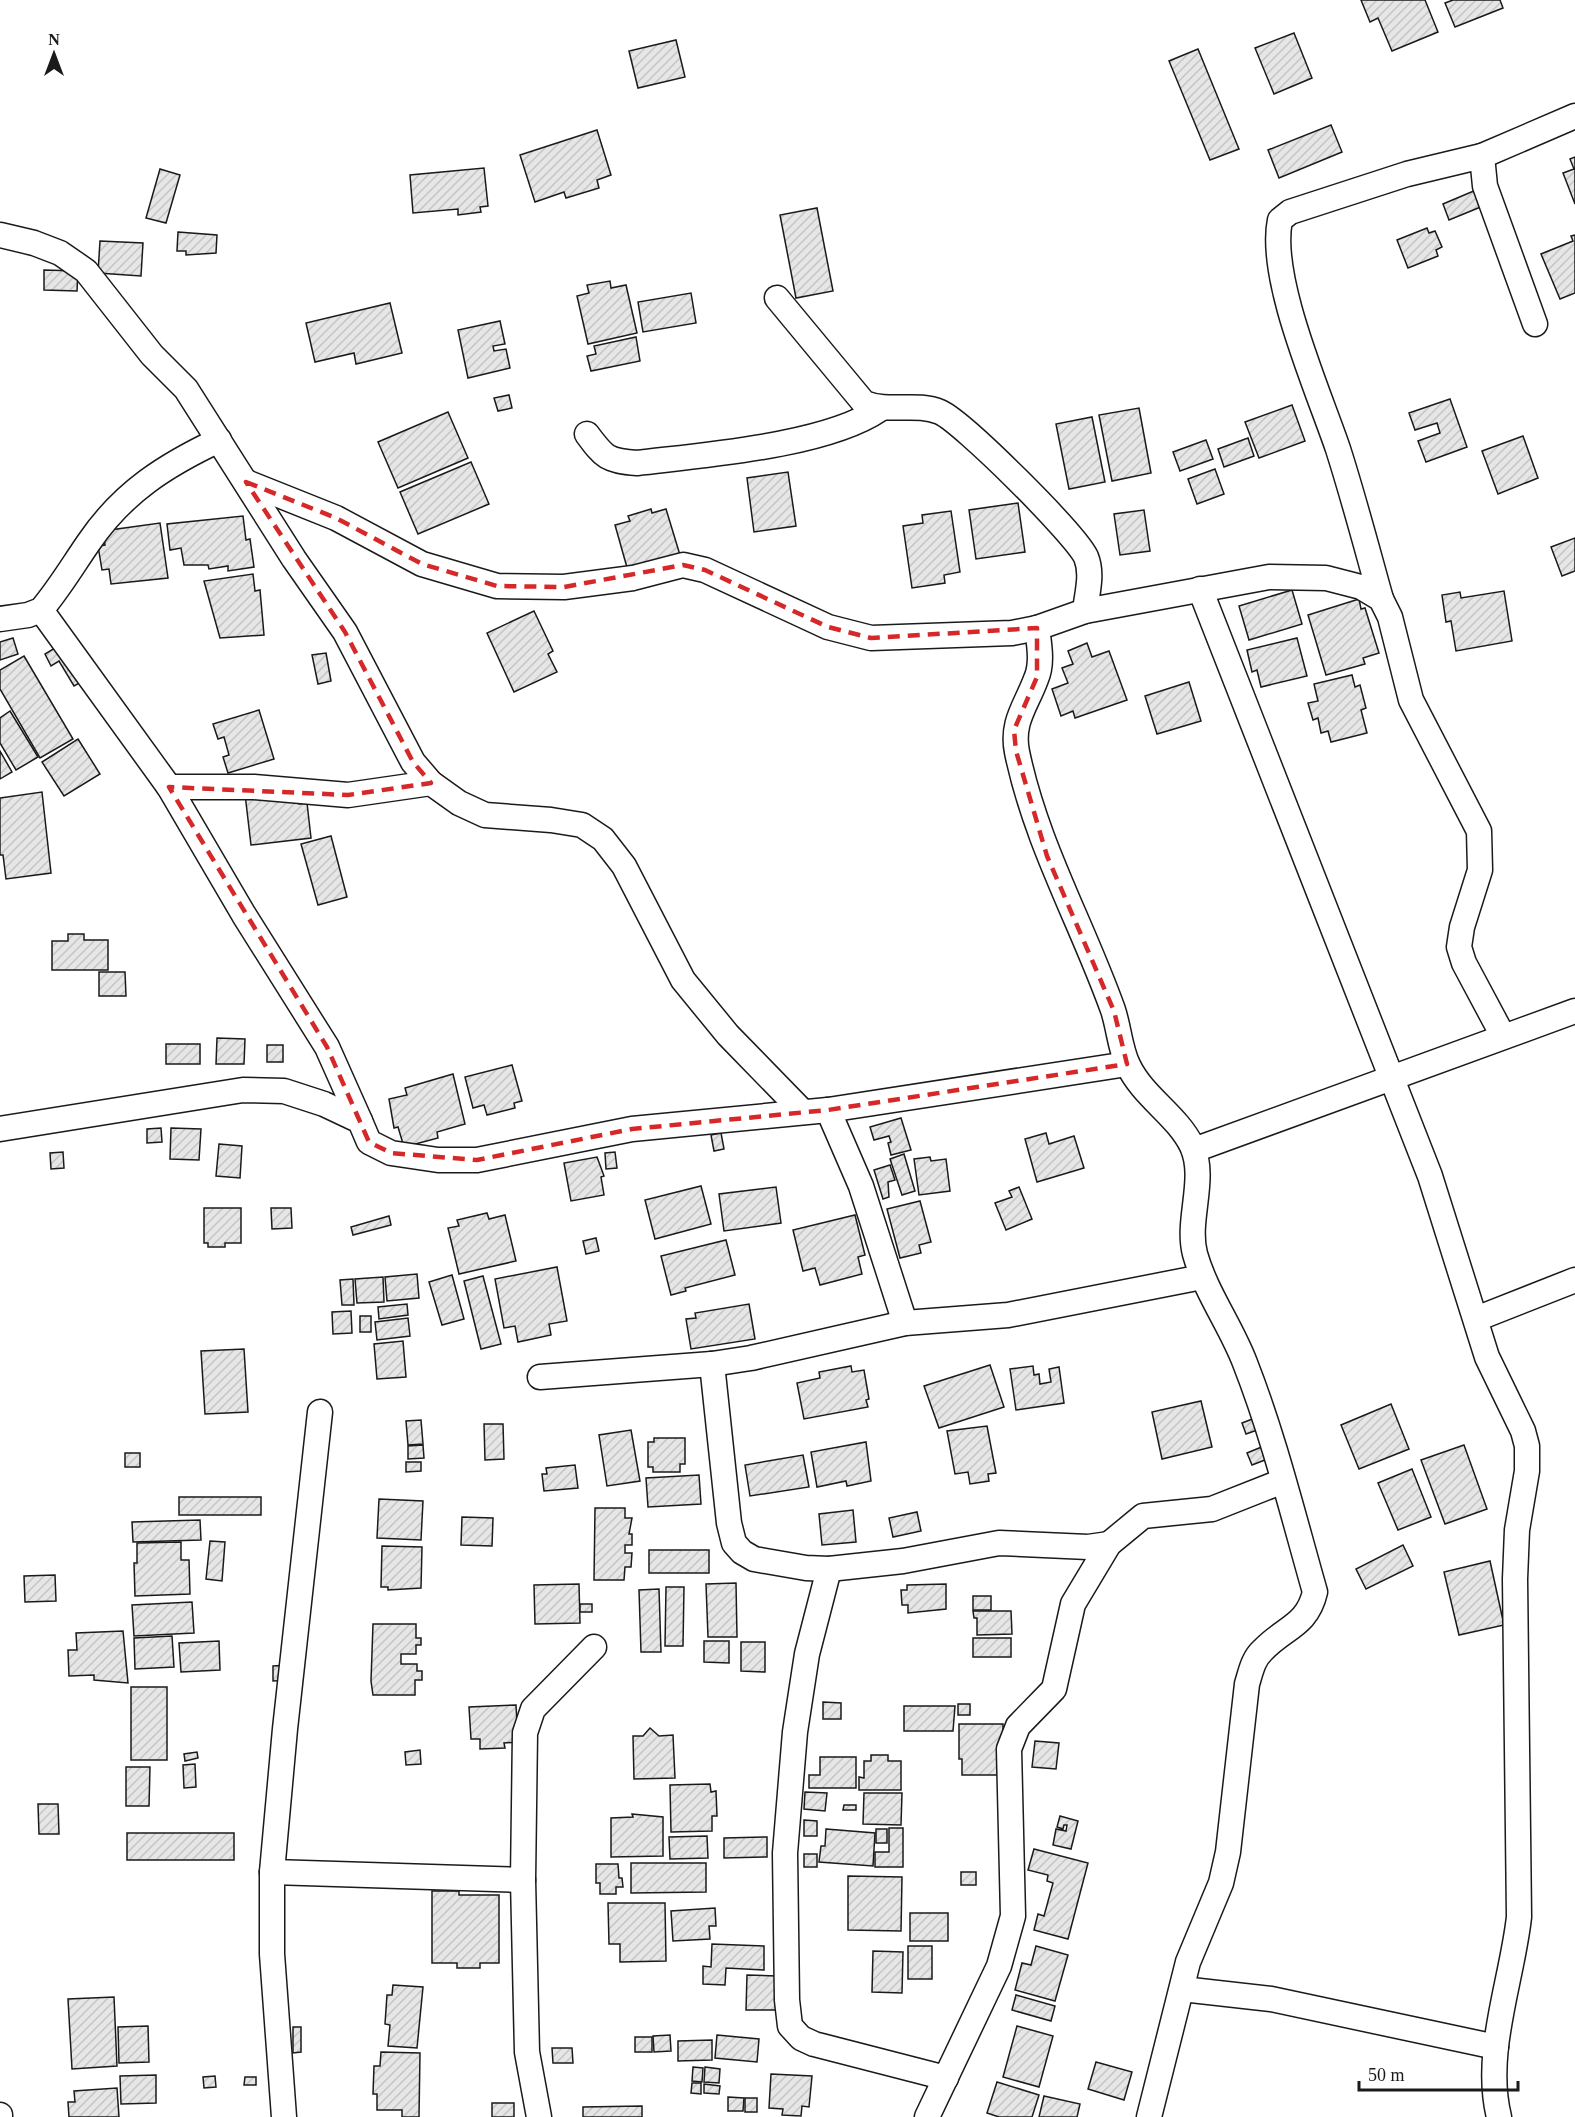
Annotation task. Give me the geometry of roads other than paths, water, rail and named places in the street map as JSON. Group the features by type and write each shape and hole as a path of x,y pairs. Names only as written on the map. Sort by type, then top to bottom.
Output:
{"street":[{"path":"1503,1036 1464,963 1459,947 1461,927 1480,870 1479,831 1411,700 1390,617 1381,599 1338,450 1288,304 1276,236 1280,220 1290,212 1407,174 1482,156 1575,116"},
{"path":"1482,156 1485,186 1534,324"},
{"path":"0,235 34,243 60,253 86,271 152,356 186,389 294,559 345,632 413,762 431,783 459,803 485,814 582,825 603,839 624,866 683,980 728,1035 803,1112"},
{"path":"777,298 850,389 864,403 880,409 920,407 941,412 962,427 1034,497 1078,545 1086,557 1090,574 1084,610"},
{"path":"588,434 604,457 618,462 637,463 714,454 842,428 862,421 880,409"},
{"path":"0,619 28,615 41,610 90,539 140,484 175,461 219,440"},
{"path":"246,482 336,518 422,564 497,586 564,587 633,578 683,565 705,570 828,627 871,638 1012,633 1037,628 1084,610 1269,577 1326,578 1362,587 1381,599"},
{"path":"1200,589 1430,1176 1487,1357 1523,1431 1527,1446 1527,1471 1517,1530 1515,1579 1519,1917 1515,1958 1496,2047 1499,2117"},
{"path":"41,610 170,787 250,925 327,1047 369,1142 391,1153 438,1160 477,1160 632,1129 828,1110 1127,1064"},
{"path":"1037,628 1040,656 1038,677 1020,712 1014,730 1016,751 1047,856 1114,1011 1127,1064 1138,1083 1185,1133 1194,1149 1197,1172 1191,1232 1202,1277 1238,1343 1261,1405 1315,1592 1312,1606 1303,1619 1263,1650 1253,1664 1247,1684 1228,1852 1221,1883 1188,1962 1149,2117"},
{"path":"170,787 254,787 348,795 431,783"},
{"path":"1194,1149 1575,1011"},
{"path":"0,1129 243,1090 284,1091 324,1104 360,1122"},
{"path":"828,1110 861,1186 905,1323"},
{"path":"540,1377 712,1364 751,1358 905,1323 1008,1315 1202,1277"},
{"path":"1476,1320 1575,1280"},
{"path":"712,1364 729,1523 734,1543 742,1552 754,1559 781,1566 829,1569 903,1561 999,1543 1088,1547 1109,1544"},
{"path":"284,2117 272,1954 272,1872 285,1730 320,1412"},
{"path":"930,2116 999,1966 1013,1916 1009,1749 1018,1726 1054,1689 1073,1604 1109,1544 1143,1516 1212,1509 1283,1481"},
{"path":"829,1569 807,1654 795,1732 786,1842 787,2000 790,2026 801,2037 814,2044 946,2078"},
{"path":"539,2117 527,2052 523,1880 525,1733 533,1709 594,1647"},
{"path":"272,1872 523,1880"},
{"path":"1182,1989 1270,1999 1496,2047"}]}
